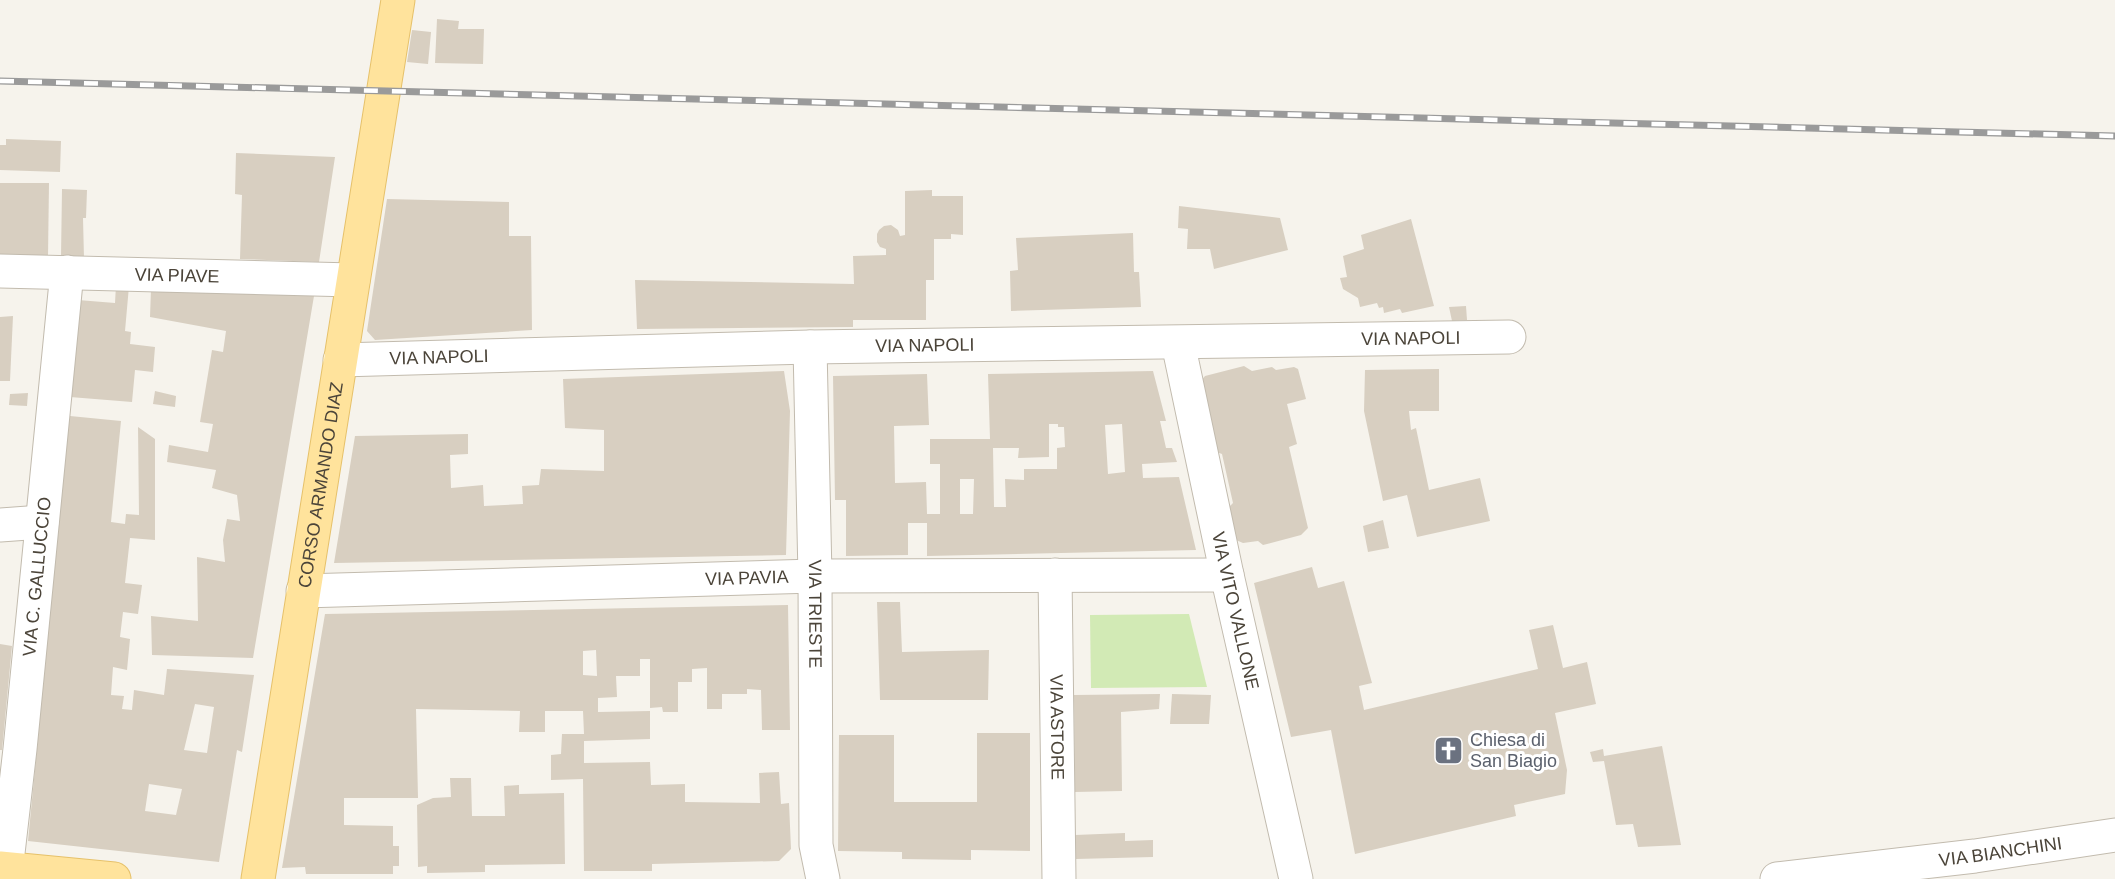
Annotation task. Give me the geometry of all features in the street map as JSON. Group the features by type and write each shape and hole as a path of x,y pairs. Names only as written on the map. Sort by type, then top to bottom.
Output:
{"main road":[{"name":"CORSO ARMANDO DIAZ","path":"258,879 398,0"},
{"path":"4,872 114,879"}],"street":[{"name":"VIA PIAVE","path":"0,271 353,280"},
{"name":"VIA C. GALLUCCIO","path":"4,872 20,749 67,272"},
{"name":"VIA NAPOLI","path":"339,360 810,347 1509,337"},
{"name":"VIA VITO VALLONE","path":"1178,343 1227,574 1296,879"},
{"name":"VIA TRIESTE","path":"810,347 816,845 823,879"},
{"path":"0,525 42,522"},
{"name":"VIA PAVIA","path":"303,591 814,576 1227,574"},
{"name":"VIA ASTORE","path":"1055,575 1059,879"},
{"name":"VIA BIANCHINI","path":"1777,879 1975,856 2115,835"}],"green space":[{"path":"1189,614 1207,687 1091,688 1090,615"}],"building":[{"path":"437,19 459,21 458,29 484,29 483,64 435,63"},
{"path":"412,30 431,32 428,64 407,62"},
{"path":"6,139 61,141 60,172 0,170 0,145 6,145"},
{"path":"236,153 335,157 319,262 240,259 242,195 235,194"},
{"path":"0,183 49,183 48,257 0,257"},
{"path":"62,189 87,190 86,218 83,218 84,258 61,258"},
{"path":"932,190 932,196 963,196 963,235 951,234 951,239 934,239 934,280 926,280 926,320 853,320 853,327 637,329 635,280 854,284 853,256 886,255 886,249 880,247 877,242 879,230 891,225 898,230 900,236 905,235 905,191"},
{"path":"387,199 509,202 509,236 531,236 532,330 375,340 367,331"},
{"path":"1179,206 1280,218 1288,250 1214,269 1210,249 1187,249 1188,229 1178,228"},
{"path":"1411,219 1434,306 1402,313 1400,309 1384,313 1383,307 1379,308 1377,303 1360,307 1358,298 1343,289 1340,278 1347,277 1343,256 1364,249 1361,235"},
{"path":"1133,233 1134,272 1139,272 1141,307 1011,311 1010,271 1018,270 1016,238"},
{"path":"116,285 129,286 125,331 131,332 130,344 155,347 153,372 135,370 132,402 70,397 78,300 115,303"},
{"path":"151,289 314,296 253,658 152,655 151,616 198,621 197,557 225,562 223,540 227,519 240,521 237,495 212,488 216,470 167,462 169,445 208,452 213,424 200,422 212,350 223,352 226,331 150,317"},
{"path":"1466,306 1467,320 1452,321 1449,307"},
{"path":"13,316 10,381 0,381 0,317"},
{"path":"1244,366 1252,371 1272,367 1276,370 1294,367 1298,369 1306,399 1287,404 1297,444 1289,447 1308,528 1301,535 1263,545 1258,541 1243,543 1236,540 1228,508 1233,503 1222,454 1214,451 1200,382 1205,376"},
{"path":"1439,369 1439,411 1409,411 1411,430 1416,428 1429,490 1480,478 1490,521 1417,537 1407,495 1383,501 1364,411 1365,370"},
{"path":"784,371 790,411 786,555 334,563 355,436 468,434 468,454 450,455 451,488 483,485 484,506 523,504 522,486 539,485 541,469 604,471 604,430 565,428 563,379"},
{"path":"1153,371 1166,421 1160,421 1166,448 1172,448 1177,462 1142,464 1143,478 1179,477 1196,550 927,556 927,523 908,523 908,555 846,556 846,500 835,500 833,376 927,374 929,425 894,426 895,483 926,482 927,514 940,514 940,464 930,464 930,439 990,439 988,374","holes":["1049,424 1058,424 1058,427 1064,427 1065,447 1057,448 1057,469 1024,469 1024,480 1005,479 1006,507 994,507 993,448 1019,448 1018,458 1049,457","1122,424 1125,472 1108,474 1105,425","960,479 974,479 973,514 960,514"]},
{"path":"155,391 176,396 175,407 153,404"},
{"path":"28,393 27,406 9,405 10,394"},
{"path":"63,410 70,411 70,416 121,421 111,522 125,524 126,514 139,515 138,427 155,439 155,540 130,538 125,583 142,585 138,614 123,612 120,637 130,639 127,670 113,667 111,695 124,696 122,709 132,710 134,690 164,695 167,669 254,675 242,752 237,750 219,862 28,841 60,512","holes":["195,704 214,707 207,753 184,750","149,784 182,789 176,815 145,811"]},
{"path":"1383,520 1389,548 1368,552 1363,526"},
{"name":"Chiesa di San Biagio","path":"1312,567 1318,588 1344,581 1372,683 1359,686 1364,710 1538,669 1529,630 1553,625 1563,668 1587,662 1596,704 1555,713 1567,770 1565,794 1514,805 1516,816 1355,854 1331,730 1291,737 1254,583"},
{"path":"877,602 900,602 902,652 989,650 988,700 880,700"},
{"path":"788,605 790,730 762,730 761,690 747,689 747,694 722,694 722,709 707,709 707,668 692,669 692,682 678,682 678,712 663,712 662,707 650,708 650,659 640,659 640,676 616,676 617,697 598,698 598,712 650,711 650,739 584,741 584,763 650,762 651,785 685,784 685,802 760,803 759,773 779,772 781,804 789,803 791,849 779,861 652,864 652,871 584,871 583,779 551,780 551,755 561,754 562,734 584,734 583,711 545,711 545,732 519,732 520,711 416,709 418,798 344,798 344,825 393,826 393,846 399,846 399,866 393,866 393,874 306,874 305,867 282,868 325,614","holes":["596,650 597,676 583,675 583,651"]},
{"path":"0,644 12,646 2,750 0,750"},
{"path":"1160,694 1159,709 1121,712 1122,791 1075,792 1074,695"},
{"path":"1172,694 1211,695 1209,724 1170,724"},
{"path":"977,733 1030,733 1030,851 971,850 971,860 902,859 902,852 838,851 839,735 894,735 894,802 977,802"},
{"path":"1662,746 1681,845 1638,847 1633,824 1616,825 1604,761 1593,762 1590,752 1603,749 1604,756"},
{"path":"450,778 471,778 472,816 505,816 504,786 519,785 519,794 564,793 565,864 485,865 485,872 427,873 427,866 418,867 417,805 433,798 451,797"},
{"path":"1125,833 1125,841 1153,840 1153,857 1076,859 1075,835"}],"railway":[{"path":"0,81 2115,136"}],"place":[{"name":"Chiesa di San Biagio","path":"1449,750"}]}
